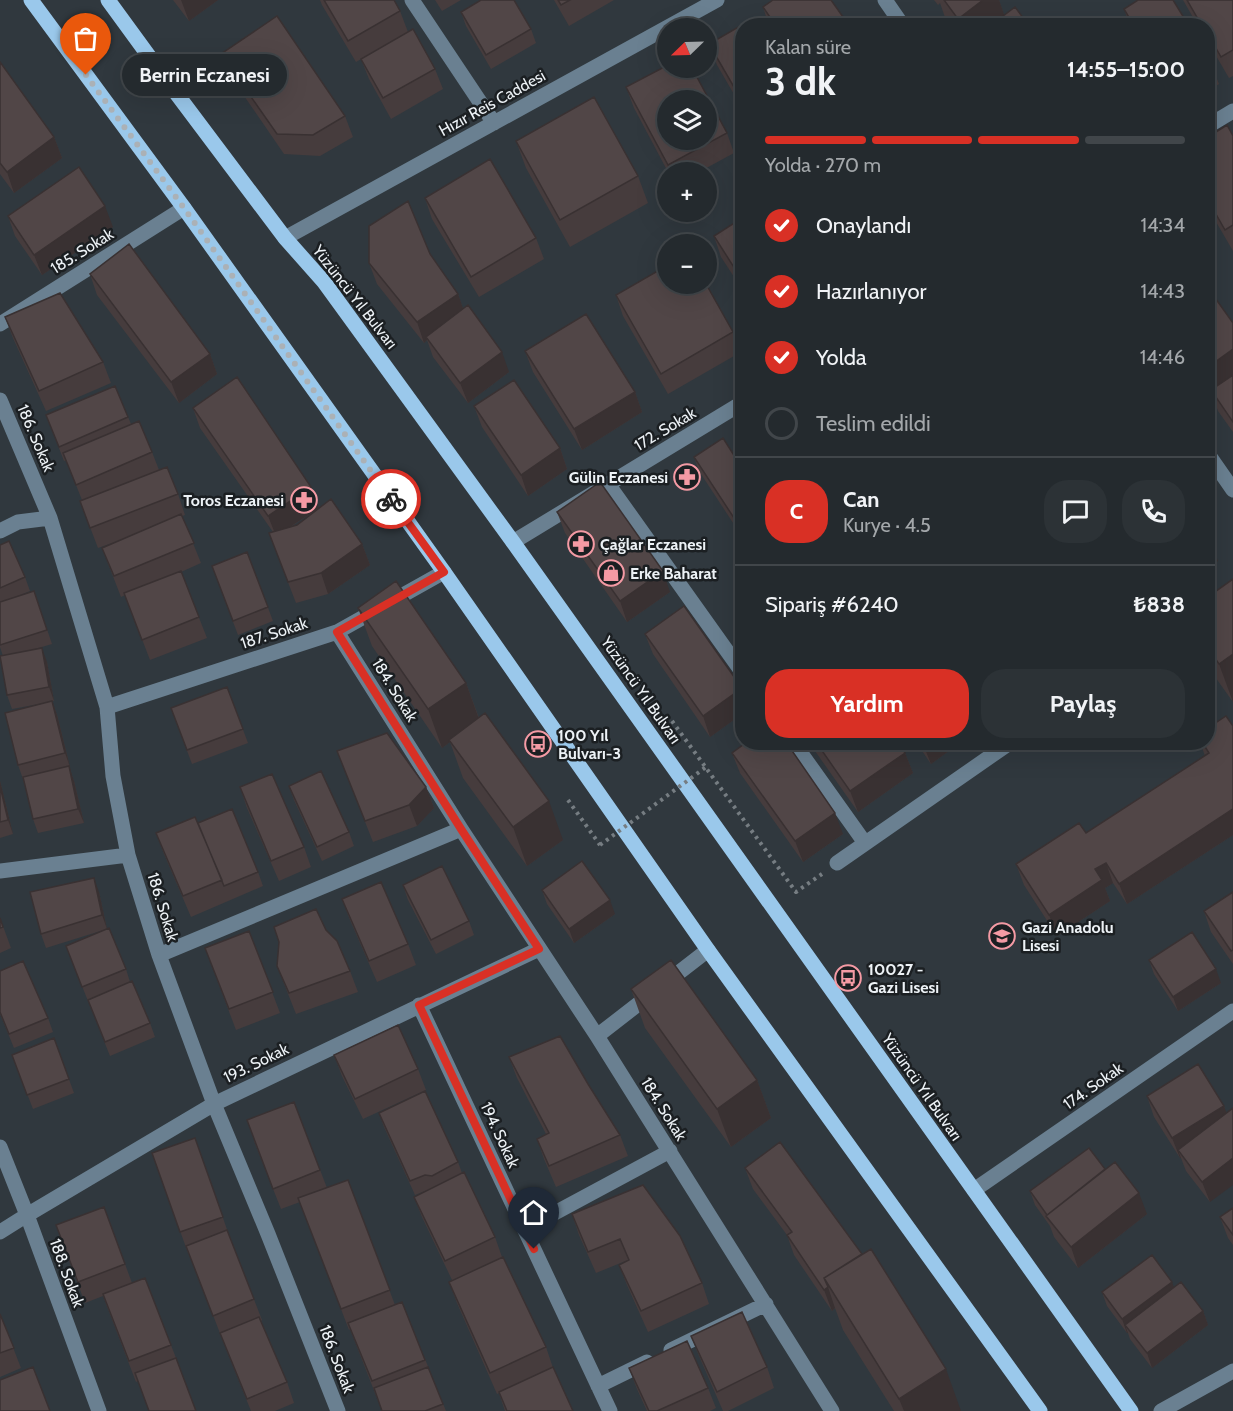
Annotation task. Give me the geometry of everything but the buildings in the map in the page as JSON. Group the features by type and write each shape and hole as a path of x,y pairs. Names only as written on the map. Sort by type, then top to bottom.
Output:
{"main road":[{"path":"31,0 184,208 444,572 708,950 1040,1411"},
{"name":"Yüzüncü Yıl Bulvarı","path":"108,0 285,238 324,282 513,542 1131,1411"}],"street":[{"path":"412,0 494,123"},
{"name":"Hızır Reis Caddesi","path":"285,238 717,0"},
{"path":"885,0 897,18"},
{"path":"1215,122 1233,111"},
{"name":"185. Sokak","path":"0,324 184,208"},
{"name":"186. Sokak","path":"0,400 50,518 107,707 113,776 128,855 159,956 214,1104 338,1411"},
{"name":"172. Sokak","path":"513,542 735,407"},
{"path":"1215,464 1233,490"},
{"path":"608,484 735,662"},
{"path":"0,531 18,522 50,518"},
{"name":"187. Sokak","path":"107,707 337,632 444,572"},
{"name":"184. Sokak","path":"337,632 461,829 597,1036 832,1411"},
{"path":"799,750 865,843"},
{"path":"837,863 999,750"},
{"path":"159,956 461,829"},
{"path":"0,871 128,855"},
{"name":"193. Sokak","path":"0,1232 214,1104 539,949"},
{"path":"597,1036 708,950"},
{"name":"194. Sokak","path":"419,1005 610,1411"},
{"name":"174. Sokak","path":"974,1190 1231,1017"},
{"name":"188. Sokak","path":"0,1147 99,1411"},
{"path":"525,1229 670,1151"},
{"path":"598,1386 766,1304"},
{"path":"1161,1411 1233,1371"}],"path":[{"path":"672,721 796,892 837,863"},
{"path":"568,800 600,845 706,767"}],"way so far":[{"path":"86,75 184,208 391,499"}],"place":[{"name":"Berrin Eczanesi","path":"86,75"},
{"name":"Gülin Eczanesi","path":"687,477"},
{"name":"Toros Eczanesi","path":"304,500"},
{"name":"Çağlar Eczanesi","path":"581,544"},
{"name":"Erke Baharat","path":"611,573"},
{"name":"100 Yıl Bulvarı-3","path":"538,744"},
{"name":"Gazi Anadolu Lisesi","path":"1002,936"},
{"name":"10027 - Gazi Lisesi","path":"848,978"}],"route":[{"path":"391,499 444,572 337,632 539,949 419,1005 534,1249"}]}
